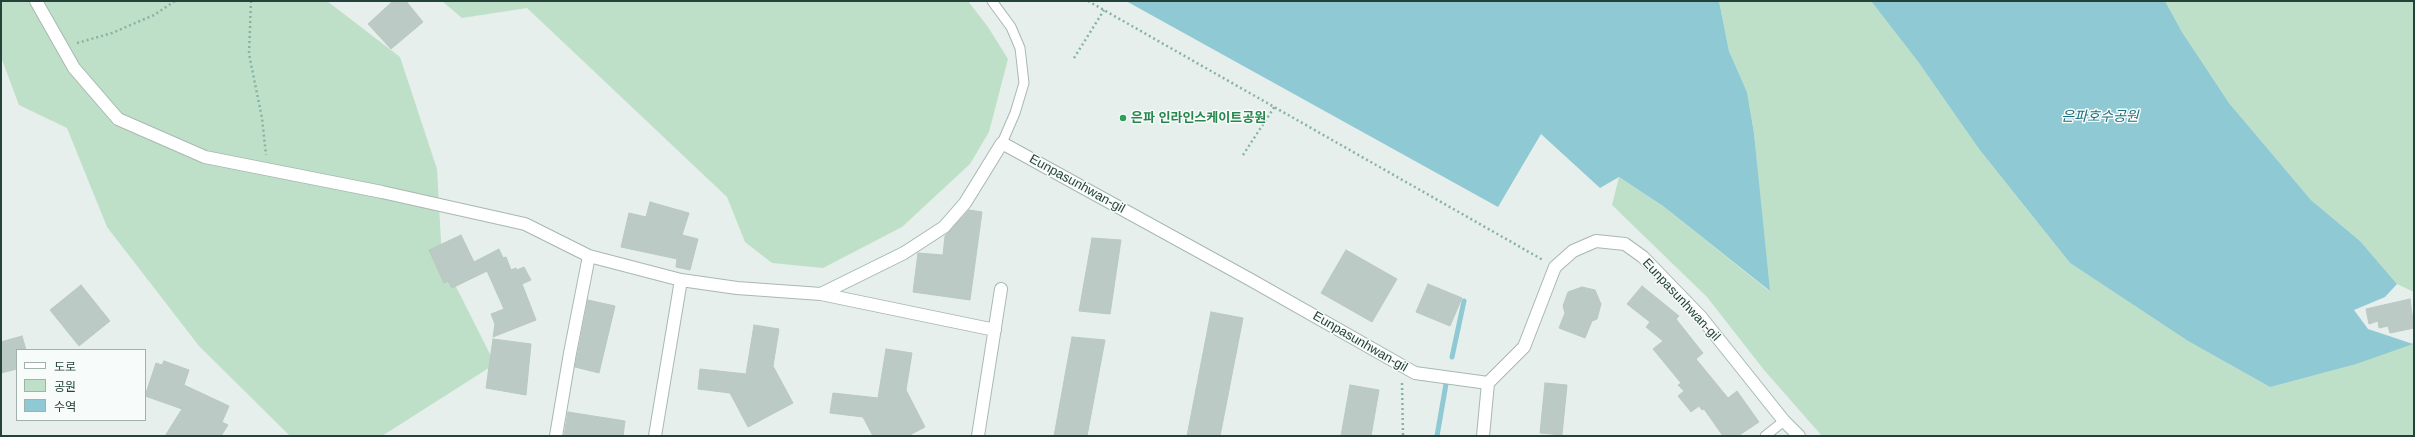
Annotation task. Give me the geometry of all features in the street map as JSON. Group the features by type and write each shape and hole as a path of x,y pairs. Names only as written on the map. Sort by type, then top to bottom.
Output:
{"street":[{"path":"36,1 74,68 118,119 205,157 382,192 525,224 589,256 681,280 737,288 821,294 995,330"},
{"path":"821,294 904,254 944,227 964,203 1002,143"},
{"name":"Eunpasunhwan-gil","path":"1002,143 1251,280 1414,373 1488,383 1524,347 1555,267 1573,251 1596,241 1625,244 1648,263 1701,317 1784,421 1799,436"},
{"path":"556,436 589,256"},
{"path":"655,436 681,280"},
{"path":"978,436 1001,289"},
{"path":"1483,436 1488,383"}],"lane":[{"path":"992,1 1012,26 1020,48 1024,83 1015,113 1002,143"},
{"path":"1765,436 1784,421"}],"path":[{"path":"62,47 112,33 154,15 175,1"},
{"path":"252,1 249,54 262,118 268,169"},
{"path":"1088,1 1275,106 1555,267"},
{"path":"1074,58 1104,10"},
{"path":"1243,154 1275,106"},
{"path":"1402,366 1403,436"}],"green space":[{"path":"1,1 327,1 400,57 437,169 442,259 495,364 382,436 290,436 199,346 107,227 67,128 19,105 1,57"},
{"path":"442,1 968,1 988,27 1008,59 989,132 970,164 902,227 823,268 772,263 745,242 727,197 527,8 462,18"},
{"path":"1719,1 1871,1 1919,63 1979,149 2070,263 2188,341 2270,387 2414,343 2414,436 1822,436 1764,370 1707,297 1612,205 1619,177 1663,206 1769,291 1754,133 1747,92 1729,51"},
{"path":"2165,1 2414,1 2414,292 2397,284 2360,241 2311,200 2229,103 2182,32"}],"water":[{"path":"1126,1 1719,1 1729,51 1747,92 1754,133 1770,291 1663,206 1619,177 1600,188 1541,134 1498,207"},
{"name":"은파호수공원","path":"1871,1 2165,1 2182,32 2229,103 2311,200 2360,241 2397,284 2385,297 2354,310 2368,329 2413,344 2356,364 2270,387 2188,341 2070,263 1979,149 1919,63"}],"building":[{"path":"393,1 406,1 423,22 391,49 368,24"},
{"path":"650,202 689,213 682,235 698,239 690,270 676,267 677,259 621,247 629,213 646,217"},
{"path":"969,210 982,212 970,300 913,292 918,253 943,255 945,236"},
{"path":"461,235 474,262 499,249 503,258 506,257 511,270 516,268 517,270 524,267 531,280 522,284 536,320 493,337 495,324 491,314 504,309 487,271 452,288 448,281 444,283 429,250"},
{"path":"1092,238 1121,240 1110,314 1079,311"},
{"path":"1346,250 1397,279 1372,322 1321,293"},
{"path":"1428,284 1462,298 1450,326 1416,312"},
{"path":"81,285 110,321 79,346 50,310"},
{"path":"1642,286 1679,316 1676,319 1703,353 1696,359 1728,398 1737,391 1759,422 1738,436 1723,436 1704,409 1702,410 1699,406 1691,412 1678,396 1684,391 1678,385 1681,383 1653,349 1663,341 1646,327 1650,322 1627,304"},
{"path":"1582,287 1595,290 1601,304 1597,319 1592,321 1585,338 1559,328 1565,313 1563,306 1568,292"},
{"path":"2410,299 2414,328 2390,333 2388,326 2379,328 2378,321 2369,324 2366,309"},
{"path":"588,300 615,306 599,373 575,367"},
{"path":"1211,312 1243,318 1220,436 1187,436"},
{"path":"754,325 779,329 773,366 793,403 748,427 730,393 698,389 700,369 746,374"},
{"path":"22,336 26,349 16,349 16,369 1,373 1,342"},
{"path":"1072,337 1105,340 1087,436 1054,436"},
{"path":"493,339 531,344 526,395 486,388"},
{"path":"886,349 912,353 906,390 925,427 908,436 873,436 863,417 830,413 833,393 878,398"},
{"path":"164,361 189,370 184,385 229,406 222,422 228,425 221,436 165,436 182,409 146,396 156,363 162,365"},
{"path":"1545,383 1567,385 1562,435 1540,433"},
{"path":"1350,385 1379,390 1371,436 1341,436"},
{"path":"568,412 625,421 623,436 564,436"}],"waterway":[{"path":"1452,357 1464,301"},
{"path":"1437,436 1446,384"}],"place":[{"name":"은파 인라인스케이트공원","path":"1123,118"}]}
